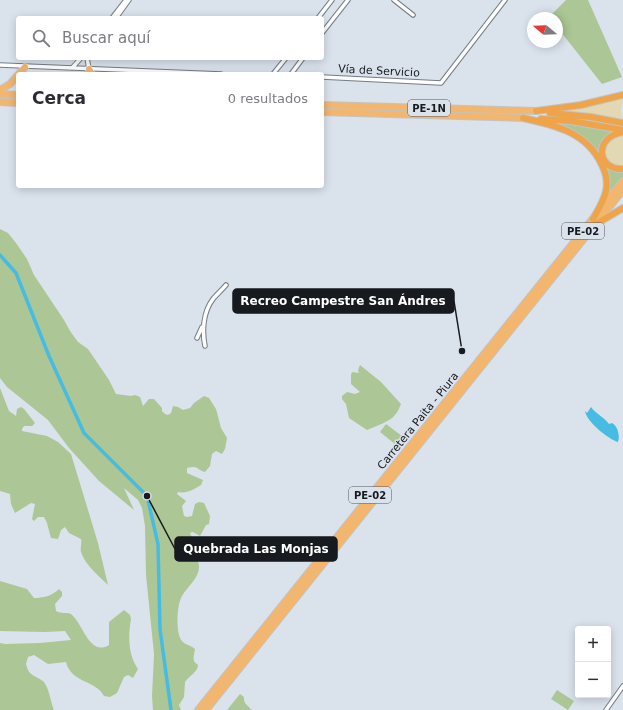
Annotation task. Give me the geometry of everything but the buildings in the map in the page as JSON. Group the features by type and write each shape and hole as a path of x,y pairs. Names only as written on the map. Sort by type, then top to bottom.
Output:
{"highway":[{"path":"21,72 25,67"},
{"path":"0,90 10,84 16,77"},
{"path":"0,94 16,95"},
{"path":"536,111 581,105 623,96"},
{"path":"0,102 16,103"},
{"name":"PE-1N","path":"324,105 536,111 578,115 623,123"},
{"path":"375,106 375,114"},
{"name":"PE-1N","path":"324,112 523,118 571,121 623,131"},
{"path":"523,118 570,131 594,152 602,166 607,184 595,221"},
{"path":"623,131 608,137 602,150 603,157 608,164 614,168 623,169"},
{"name":"Carretera Paita - Piura","path":"206,710 595,221 623,181"},
{"name":"Carretera Paita - Piura","path":"198,710 595,221 623,190"},
{"path":"595,221 623,208"}],"street":[{"path":"114,16 126,0"},
{"path":"118,16 130,0"},
{"path":"320,16 332,0"},
{"path":"324,30 348,0"},
{"path":"394,0 413,15"},
{"name":"Vía de Servicio","path":"324,78 441,83 505,0"},
{"path":"72,68 79,60"},
{"path":"0,66 72,68 90,72 87,60"},
{"path":"275,72 284,60"},
{"path":"292,72 302,60"},
{"path":"197,338 212,301 226,285"},
{"path":"204,322 203,333 205,346"},
{"path":"606,710 623,686"}],"green space":[{"path":"566,0 588,0 622,77 602,84 563,35 563,12 554,12"},
{"path":"554,123 589,126 616,131 607,135 602,141 600,158 595,151"},
{"path":"603,163 623,171 623,177 607,197"},
{"path":"0,229 8,233 16,243 27,259 34,275 70,331 78,342 88,349 109,380 116,394 131,396 135,395 140,397 143,406 149,399 154,399 162,408 162,411 168,415 171,413 173,406 183,410 190,408 204,396 209,398 216,409 221,428 227,438 225,449 222,454 216,451 212,454 210,466 205,472 196,467 187,468 187,473 203,480 201,485 190,491 178,492 177,494 186,501 182,506 184,516 192,516 195,504 199,502 204,503 210,516 209,524 206,525 200,536 193,532 190,533 193,540 202,545 202,552 200,555 192,553 191,557 198,561 199,566 197,576 182,596 179,605 178,632 183,642 195,649 194,660 198,665 195,672 185,682 184,697 179,705 181,710 153,710 152,696 154,654 146,575 145,526 142,508 138,500 124,488 134,510 99,481 69,448 48,420 7,387 0,378"},
{"path":"360,365 381,382 401,404 397,413 393,417 382,424 367,430 349,418 346,404 342,399 342,396 347,392 355,394 360,392 351,384 351,375 352,372 359,373 358,370"},
{"path":"0,388 9,411 16,416 17,409 21,407 35,423 32,426 24,426 22,431 47,436 58,442 71,454 98,543 108,585 83,557 81,550 81,539 69,533 65,527 61,530 58,539 51,538 44,517 38,517 34,521 32,519 35,504 31,503 15,513 11,504 10,494 0,491"},
{"path":"386,424 402,436 395,444 380,432"},
{"path":"0,581 27,589 34,598 47,596 59,589 62,592 62,596 55,604 56,611 71,614 91,643 96,646 102,647 109,645 109,622 124,610 130,615 131,619 129,632 130,645 132,658 138,669 133,678 128,675 124,677 117,693 110,697 104,696 95,687 73,674 66,662 48,664 34,655 28,657 26,664 29,672 44,682 48,689 54,710 0,710 0,643 40,643 71,640 65,631 0,631"},
{"path":"557,690 574,701 568,710 551,699"},
{"path":"240,694 244,697 247,706 252,710 227,710"}],"sand":[{"path":"623,98 621,111 623,120 594,114 564,111 592,106"},
{"path":"618,135 623,135 623,167 607,161 605,156 606,143"}],"water":[{"path":"591,407 609,424 612,423 616,426 619,434 618,442 603,434 589,420 585,411 587,413"}],"waterway":[{"path":"0,255 16,273 49,356 84,433 147,496 158,544 160,629 171,710"}],"place":[{"name":"Recreo Campestre San Ándres","path":"462,351"},
{"name":"Quebrada Las Monjas","path":"147,496"}]}
